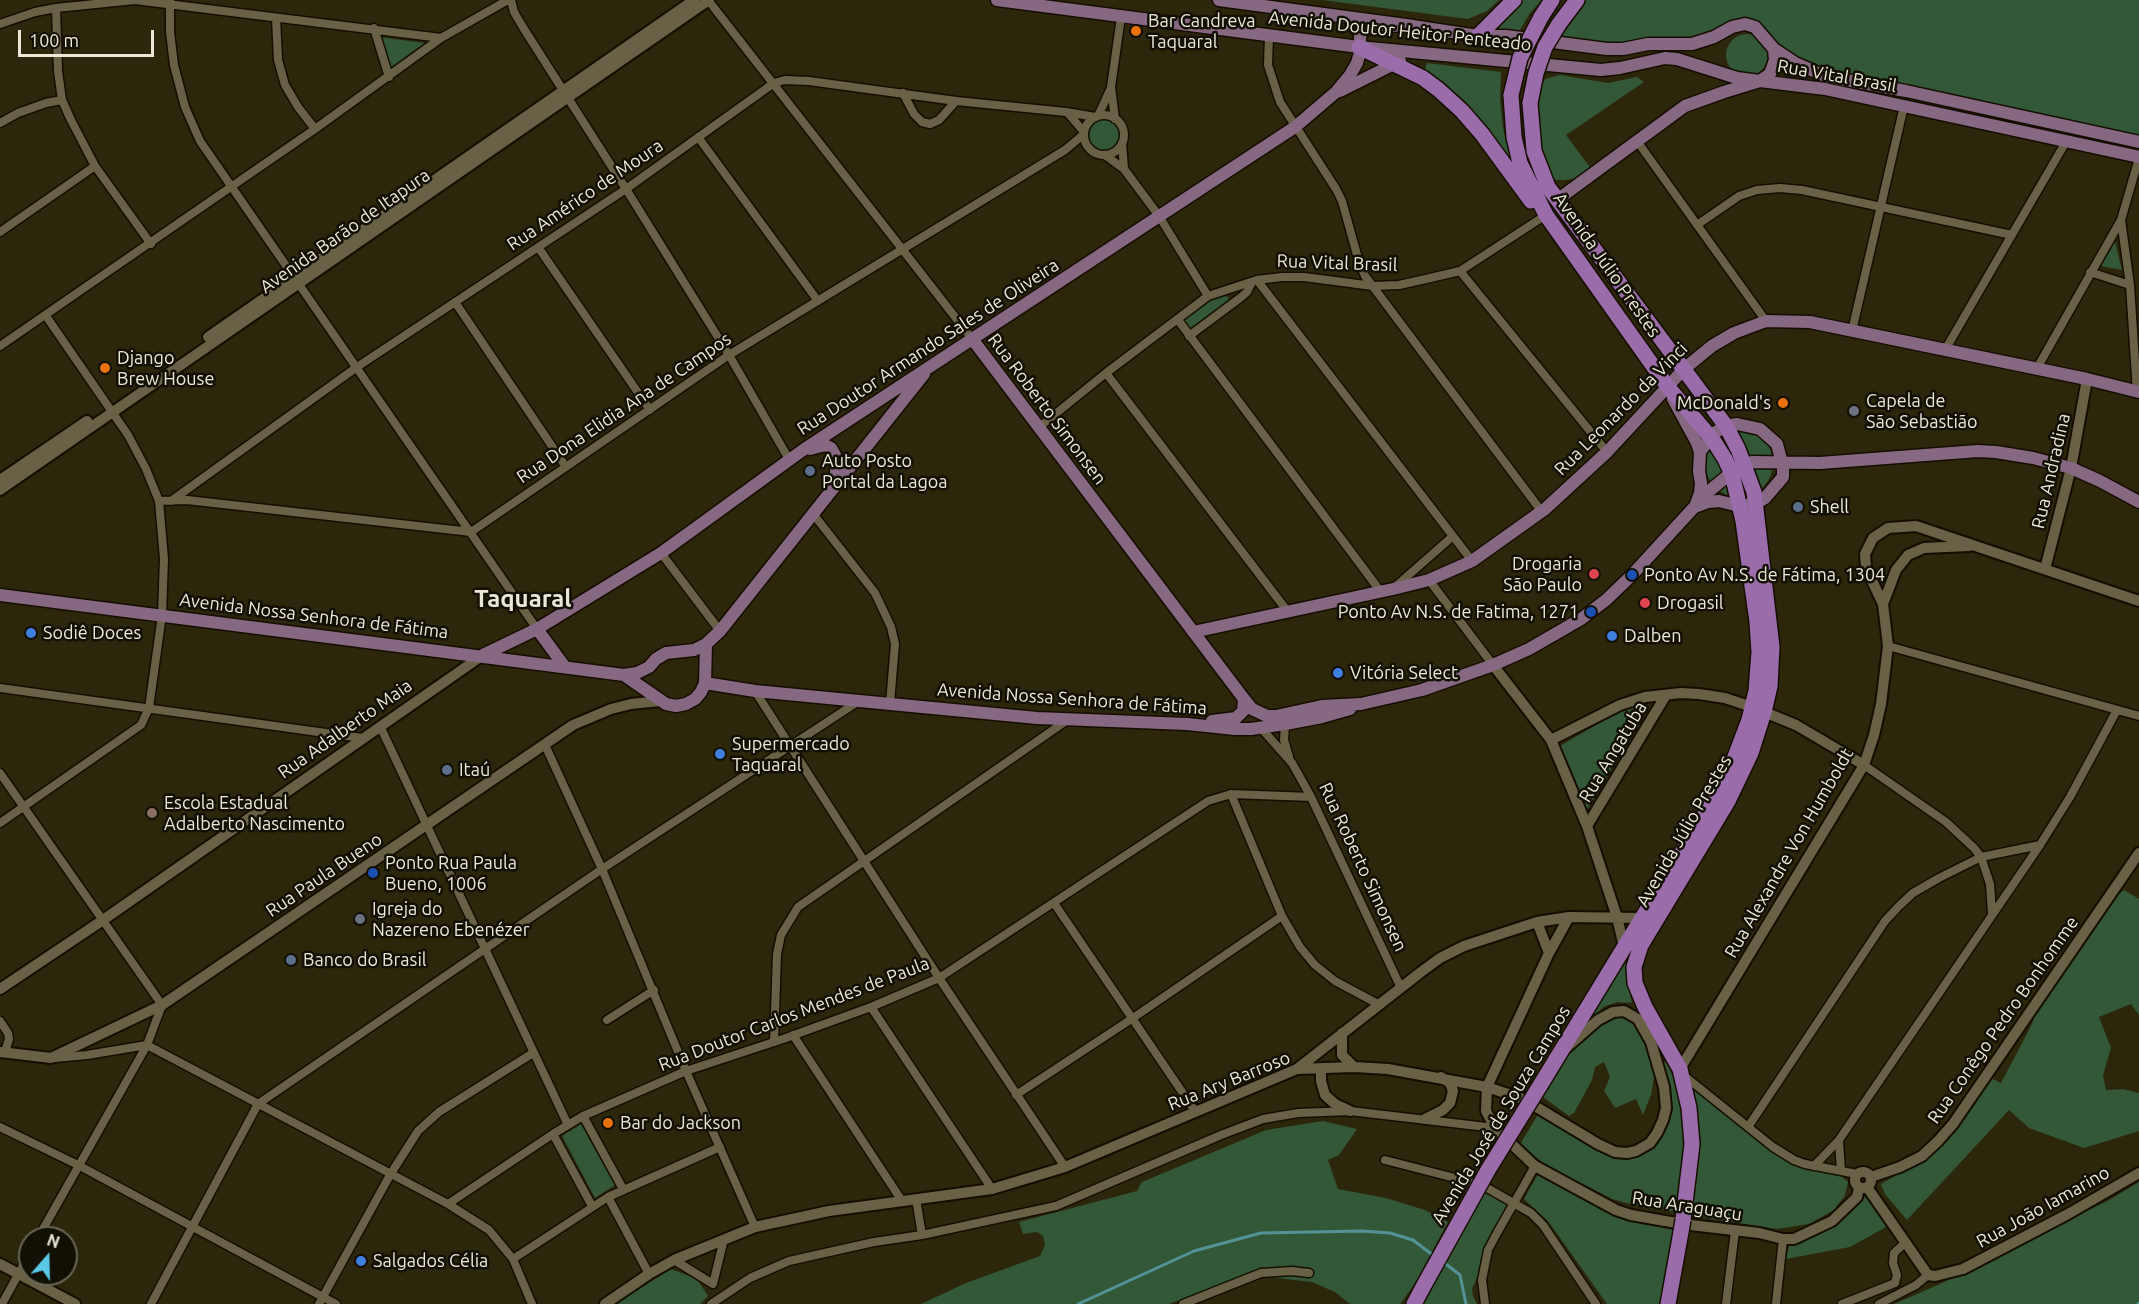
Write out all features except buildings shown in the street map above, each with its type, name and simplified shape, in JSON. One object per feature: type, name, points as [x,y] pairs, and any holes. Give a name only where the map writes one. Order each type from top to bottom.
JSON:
[{"type":"highway","points":[[1478,36],[1514,0]]},
{"type":"highway","name":"Avenida Júlio Prestes","points":[[1552,0],[1520,58],[1511,95],[1514,137],[1520,163],[1546,215],[1668,387],[1710,436],[1725,459],[1738,468],[1752,485],[1772,647],[1770,686],[1717,795],[1624,947]]},
{"type":"highway","name":"Avenida Júlio Prestes","points":[[1577,0],[1545,47],[1536,73],[1530,103],[1534,151],[1548,187],[1557,200],[1726,426],[1738,468],[1739,506],[1758,642],[1758,709],[1751,753],[1728,801],[1641,945],[1635,962],[1635,982],[1645,1007]]},
{"type":"highway","points":[[1359,47],[1423,78],[1462,111],[1482,134],[1534,205],[1546,215]]},
{"type":"highway","name":"Avenida José de Souza Campos","points":[[1414,1304],[1488,1170],[1624,947]]},
{"type":"highway","points":[[1645,1007],[1649,1037],[1679,1068]]},
{"type":"highway","points":[[1645,1007],[1679,1068],[1692,1123],[1692,1143],[1682,1226],[1668,1304]]},
{"type":"main road","name":"Avenida Barão de Itapura","points":[[0,490],[111,409],[566,93],[694,0]]},
{"type":"main road","name":"Avenida Barão de Itapura","points":[[566,93],[709,0]]},
{"type":"main road","name":"Avenida Doutor Heitor Penteado","points":[[997,0],[1359,47],[1601,70],[1652,60],[1677,59],[1737,78],[1760,81]]},
{"type":"main road","name":"Avenida Doutor Heitor Penteado","points":[[1219,0],[1478,36],[1506,36],[1607,49],[1623,49],[1648,44],[1692,44],[1745,24],[1755,27],[1774,49]]},
{"type":"main road","points":[[1336,92],[1357,63],[1360,36],[1363,31],[1371,27],[1406,25]]},
{"type":"main road","points":[[1760,81],[1770,74],[1773,68],[1774,49]]},
{"type":"main road","name":"Rua Vital Brasil","points":[[1774,49],[1795,63],[1825,76],[1906,91],[2139,142]]},
{"type":"main road","points":[[1336,92],[1404,58],[1422,54]]},
{"type":"main road","name":"Rua Vital Brasil","points":[[1557,200],[1685,106],[1760,81],[1825,89],[2139,157]]},
{"type":"main road","name":"Rua Doutor Armando Sales de Oliveira","points":[[537,629],[661,553],[803,450],[1295,128],[1336,92]]},
{"type":"main road","name":"Rua Leonardo da Vinci","points":[[1192,632],[1429,580],[1472,561],[1542,512],[1607,452],[1684,369],[1712,346],[1734,333],[1766,321],[1810,322],[2087,379],[2138,392]]},
{"type":"main road","name":"Rua Roberto Simonsen","points":[[973,340],[1244,699]]},
{"type":"main road","points":[[624,675],[649,668],[656,659],[666,653],[694,650],[706,644],[720,631],[932,365]]},
{"type":"main road","name":"Rua Andradina","points":[[2045,569],[2071,468],[2087,379]]},
{"type":"main road","points":[[1668,387],[1700,452],[1701,483],[1695,507]]},
{"type":"main road","name":"Avenida Barão de Itapura","points":[[0,480],[111,409]]},
{"type":"main road","points":[[1700,452],[1710,436],[1726,426],[1737,424],[1754,426],[1770,436],[1790,454],[1820,463]]},
{"type":"main road","points":[[1777,444],[1784,477]]},
{"type":"main road","points":[[803,450],[825,445],[831,448],[835,455],[837,484]]},
{"type":"main road","points":[[1738,468],[1762,461],[1820,463],[1978,451],[2015,454],[2071,468],[2100,480],[2139,502]]},
{"type":"main road","points":[[1695,507],[1719,501],[1739,506],[1755,504],[1765,498],[1784,477],[1796,470],[1820,463]]},
{"type":"main road","name":"Avenida Nossa Senhora de Fátima","points":[[705,682],[755,691],[1066,721],[1187,723],[1235,729],[1261,728],[1330,715],[1361,704],[1422,690],[1493,665],[1529,649],[1591,612],[1632,575],[1708,492],[1738,468]]},
{"type":"main road","name":"Rua Alexandre Von Humboldt","points":[[1679,1068],[1864,765],[1881,704],[1888,646],[1882,604],[1867,574],[1865,554],[1873,538],[1888,528],[1916,526],[2139,601]]},
{"type":"main road","name":"Rua Alexandre Von Humboldt","points":[[1882,604],[1896,570],[1908,555],[1916,551],[1945,546],[1981,547]]},
{"type":"main road","name":"Avenida Nossa Senhora de Fátima","points":[[0,595],[483,655],[624,675]]},
{"type":"main road","points":[[537,629],[565,667]]},
{"type":"main road","name":"Rua Adalberto Maia","points":[[0,989],[103,920],[483,655],[537,629]]},
{"type":"main road","points":[[624,675],[660,701],[676,706],[686,704],[695,699],[705,682],[706,644]]},
{"type":"main road","points":[[1493,665],[1551,741],[1587,826],[1617,917],[1624,947]]},
{"type":"main road","points":[[1551,741],[1620,705],[1666,695],[1713,695],[1758,709],[1813,734],[1864,765]]},
{"type":"main road","name":"Rua Angatuba","points":[[1587,826],[1666,695]]},
{"type":"main road","points":[[1187,723],[1236,718],[1243,711],[1244,699]]},
{"type":"main road","points":[[1244,699],[1253,718],[1261,728]]},
{"type":"main road","name":"Avenida Nossa Senhora de Fátima","points":[[1244,699],[1259,714],[1270,717],[1322,706],[1361,704]]},
{"type":"main road","name":"Rua Paula Bueno","points":[[51,1058],[162,1005],[573,725],[589,717],[631,704],[660,701]]},
{"type":"main road","name":"Rua Conêgo Pedro Bonhomme","points":[[1866,1184],[1922,1156],[1953,1124],[2139,853]]},
{"type":"main road","points":[[1297,1069],[1378,1004],[1440,958],[1464,945],[1537,922],[1569,917],[1642,918]]},
{"type":"main road","name":"Rua Araguaçu","points":[[1569,917],[1549,953],[1487,1087],[1486,1111],[1495,1128],[1535,1166],[1616,1210],[1650,1220],[1735,1230],[1783,1239],[1794,1239],[1832,1221],[1857,1197],[1866,1184]]},
{"type":"main road","points":[[1537,922],[1549,953]]},
{"type":"main road","name":"Rua Ary Barroso","points":[[605,1304],[648,1274],[674,1260],[755,1227],[830,1212],[992,1189],[1065,1167],[1297,1069],[1354,1067],[1388,1069],[1487,1087],[1523,1099],[1598,1144],[1616,1152],[1627,1153],[1644,1146],[1654,1138],[1661,1126],[1666,1107],[1665,1087],[1649,1037],[1633,1015],[1619,1011],[1598,1020],[1560,1053]]},
{"type":"main road","points":[[1342,1034],[1342,1054],[1354,1067]]},
{"type":"main road","points":[[2,1055],[51,1058]]},
{"type":"main road","points":[[1321,1069],[1321,1081],[1325,1095],[1335,1104],[1350,1111]]},
{"type":"main road","points":[[1425,1119],[1443,1110],[1450,1103],[1453,1091],[1450,1083],[1441,1077]]},
{"type":"main road","name":"Rua João Iamarino","points":[[1928,1275],[1941,1276],[1963,1269],[2068,1214],[2139,1173]]},
{"type":"main road","points":[[1857,1174],[1854,1182],[1866,1184],[1928,1275]]},
{"type":"main road","points":[[0,1264],[18,1273]]},
{"type":"main road","points":[[41,1286],[75,1304]]},
{"type":"street","points":[[0,24],[34,12],[56,8],[135,0],[170,2],[276,18],[374,28],[441,38]]},
{"type":"street","points":[[0,346],[151,244],[441,38],[509,0],[524,29],[729,355],[790,461]]},
{"type":"street","name":"Rua Roberto Simonsen","points":[[709,0],[973,340]]},
{"type":"street","points":[[170,2],[170,32],[174,65],[185,107],[200,141],[537,629]]},
{"type":"street","points":[[56,8],[58,71],[62,100],[70,120],[95,166],[151,244]]},
{"type":"street","points":[[1115,119],[1112,87],[1121,17]]},
{"type":"street","points":[[276,18],[278,60],[285,85],[315,129]]},
{"type":"street","points":[[374,28],[389,77]]},
{"type":"street","points":[[1269,35],[1268,65],[1272,82],[1295,128],[1342,201],[1359,262],[1373,286],[1542,512]]},
{"type":"street","points":[[774,83],[785,80],[809,81],[956,101],[1110,116],[1123,130],[1124,168]]},
{"type":"street","name":"Rua Américo de Moura","points":[[171,501],[357,368],[626,189],[774,83]]},
{"type":"street","points":[[1084,133],[1088,122],[1096,116],[1112,87]]},
{"type":"street","points":[[903,93],[914,114],[922,122],[930,124],[939,120],[956,101]]},
{"type":"street","points":[[0,123],[18,113],[62,100]]},
{"type":"street","points":[[1852,331],[1904,106]]},
{"type":"street","points":[[1066,112],[1084,133],[1089,148],[1105,155],[1124,168],[1159,216],[1208,296]]},
{"type":"street","name":"Rua Dona Elidia Ana de Campos","points":[[471,532],[729,355],[1065,150],[1084,133]]},
{"type":"street","points":[[698,137],[818,301]]},
{"type":"street","points":[[1945,350],[2067,140]]},
{"type":"street","points":[[1637,141],[1766,321]]},
{"type":"street","points":[[1105,155],[1118,149],[1122,143]]},
{"type":"street","name":"Rua Dona Elidia Ana de Campos","points":[[1065,150],[1089,148]]},
{"type":"street","points":[[2036,370],[2121,220],[2139,157]]},
{"type":"street","points":[[0,232],[95,166]]},
{"type":"street","points":[[1697,225],[1739,196],[1757,190],[1802,190],[2012,235]]},
{"type":"street","name":"Rua Vital Brasil","points":[[1038,428],[1208,296],[1255,281],[1304,277],[1373,286],[1399,285],[1460,271],[1546,215]]},
{"type":"street","points":[[2121,220],[2130,285],[2138,392]]},
{"type":"street","points":[[538,247],[650,410]]},
{"type":"street","points":[[1460,271],[1607,452]]},
{"type":"street","points":[[2090,272],[2130,285]]},
{"type":"street","points":[[1255,281],[1472,561]]},
{"type":"street","name":"Rua Vital Brasil","points":[[1189,336],[1240,298],[1255,281]]},
{"type":"street","points":[[455,302],[566,467]]},
{"type":"street","points":[[0,823],[141,725],[149,708],[162,615],[164,560],[159,501],[146,470],[111,409],[46,316]]},
{"type":"street","points":[[1178,320],[1387,590]]},
{"type":"street","points":[[1106,373],[1288,612]]},
{"type":"street","points":[[159,501],[187,500],[471,532]]},
{"type":"street","points":[[814,515],[875,593],[891,627],[895,644],[890,703]]},
{"type":"street","name":"Rua Leonardo da Vinci","points":[[1387,590],[1453,536]]},
{"type":"street","points":[[661,553],[720,631]]},
{"type":"street","points":[[1429,580],[1493,665]]},
{"type":"street","points":[[1888,646],[2139,716]]},
{"type":"street","points":[[0,688],[362,738]]},
{"type":"street","points":[[755,691],[939,978],[1065,1167]]},
{"type":"street","points":[[151,1304],[258,1104],[602,869],[859,701]]},
{"type":"street","points":[[1814,1166],[1839,1140],[2040,845],[2117,710]]},
{"type":"street","points":[[774,1042],[777,954],[785,928],[798,908],[1066,721]]},
{"type":"street","name":"Rua Roberto Simonsen","points":[[1285,724],[1284,740],[1292,763],[1311,796],[1401,988]]},
{"type":"street","points":[[380,726],[568,1125]]},
{"type":"street","name":"Rua Roberto Simonsen","points":[[1261,728],[1292,763]]},
{"type":"street","points":[[545,745],[602,869],[755,1227]]},
{"type":"street","points":[[1864,765],[1946,822],[1962,835],[1981,857],[1990,884],[1992,914]]},
{"type":"street","points":[[0,773],[162,1005],[147,1045],[45,1226]]},
{"type":"street","points":[[1231,794],[1282,916],[1300,946],[1315,965],[1335,981],[1378,1004]]},
{"type":"street","name":"Rua Doutor Carlos Mendes de Paula","points":[[448,1204],[583,1116],[687,1071],[871,1007],[939,978],[1208,801],[1231,794],[1311,796]]},
{"type":"street","points":[[1748,1126],[1885,921],[1913,893],[1981,857],[2040,845]]},
{"type":"street","points":[[1054,903],[1195,1111]]},
{"type":"street","points":[[1016,1095],[1282,916]]},
{"type":"street","points":[[608,1020],[654,990]]},
{"type":"street","points":[[871,1007],[992,1189]]},
{"type":"street","points":[[0,1021],[9,1039],[2,1055]]},
{"type":"street","points":[[793,1035],[902,1201]]},
{"type":"street","points":[[51,1058],[87,1055],[147,1045],[448,1204],[489,1230],[513,1259],[531,1304]]},
{"type":"street","points":[[321,1300],[390,1175],[418,1131],[439,1112],[533,1053]]},
{"type":"street","points":[[1679,1068],[1773,1147],[1794,1160],[1857,1174]]},
{"type":"street","points":[[724,1239],[713,1284],[715,1302],[750,1278],[789,1261],[874,1242],[922,1236],[1056,1206],[1263,1119],[1298,1113],[1350,1111],[1495,1128]]},
{"type":"street","points":[[583,1116],[623,1189]]},
{"type":"street","points":[[0,1127],[78,1165],[321,1300],[336,1304]]},
{"type":"street","points":[[553,1134],[592,1206]]},
{"type":"street","points":[[1839,1140],[1841,1171]]},
{"type":"street","points":[[513,1259],[608,1197],[720,1147]]},
{"type":"street","points":[[1385,1160],[1482,1185],[1531,1213],[1543,1225],[1596,1304]]},
{"type":"street","points":[[1485,1304],[1482,1280],[1485,1262],[1497,1233],[1535,1166]]},
{"type":"street","points":[[608,1197],[648,1274]]},
{"type":"street","points":[[916,1199],[922,1236]]},
{"type":"street","points":[[1726,1304],[1735,1230]]},
{"type":"street","points":[[1776,1304],[1783,1239]]},
{"type":"street","points":[[1842,1304],[1895,1283],[1897,1275],[1893,1263],[1894,1253],[1906,1242]]},
{"type":"street","points":[[674,1260],[713,1284]]},
{"type":"street","points":[[1183,1304],[1261,1273],[1292,1270],[1309,1273]]},
{"type":"street","points":[[1879,1304],[1916,1285],[1928,1275]]},
{"type":"street","points":[[3,1304],[18,1276]]},
{"type":"green space","points":[[1322,0],[1499,0],[1487,11],[1468,19]]},
{"type":"green space","points":[[1521,0],[1542,0],[1530,13],[1517,35],[1493,30]]},
{"type":"green space","points":[[1586,0],[2139,0],[2139,137],[1812,65],[1796,60],[1782,50],[1761,25],[1750,20],[1697,38],[1609,44],[1559,38]]},
{"type":"green space","points":[[1747,34],[1762,40],[1768,55],[1762,70],[1747,76],[1732,70],[1726,55],[1732,40]]},
{"type":"green space","points":[[378,37],[425,43],[390,68]]},
{"type":"green space","points":[[1427,63],[1501,72],[1500,99],[1503,128],[1512,166],[1462,99],[1425,69]]},
{"type":"green space","points":[[1560,75],[1608,83],[1637,77],[1644,82],[1566,135],[1592,170],[1579,178],[1551,180],[1537,135],[1536,113],[1538,92],[1545,79]]},
{"type":"green space","points":[[1104,119],[1115,124],[1120,135],[1115,146],[1104,151],[1093,146],[1088,135],[1093,124]]},
{"type":"green space","points":[[2115,242],[2122,270],[2101,266]]},
{"type":"green space","points":[[1224,295],[1229,298],[1226,302],[1188,329],[1182,320],[1210,298]]},
{"type":"green space","points":[[1739,429],[1752,432],[1763,439],[1770,450],[1773,463],[1770,476],[1763,487],[1752,494],[1739,497],[1726,494],[1715,487],[1708,476],[1705,463],[1708,450],[1715,439],[1726,432]]},
{"type":"green space","points":[[1628,706],[1646,709],[1585,813],[1560,746]]},
{"type":"green space","points":[[2124,890],[2139,899],[2139,1015],[2131,1004],[2099,1017],[2111,1048],[2103,1075],[2106,1090],[2123,1089],[2139,1093],[2139,1131],[2084,1148],[2029,1128],[2009,1110],[1907,1220],[1885,1194],[1881,1184],[1926,1158],[1953,1132],[1991,1078],[2001,1083],[2038,1008],[2109,902]]},
{"type":"green space","points":[[1626,959],[1627,981],[1632,1003],[1617,1002],[1603,1007],[1594,1016],[1590,1014]]},
{"type":"green space","points":[[1620,1012],[1633,1019],[1648,1046],[1652,1060],[1654,1077],[1651,1095],[1643,1115],[1636,1099],[1615,1108],[1604,1091],[1610,1077],[1604,1062],[1595,1067],[1592,1080],[1574,1113],[1569,1116],[1543,1097],[1566,1056],[1601,1023]]},
{"type":"green space","points":[[1666,1062],[1680,1092],[1686,1134],[1678,1212],[1645,1208],[1612,1199],[1550,1167],[1519,1146],[1539,1113],[1603,1154],[1646,1152],[1662,1133],[1662,1063]]},
{"type":"green space","points":[[1688,1082],[1779,1155],[1840,1175],[1848,1182],[1845,1195],[1834,1210],[1809,1224],[1777,1229],[1687,1215]]},
{"type":"green space","points":[[1323,1121],[1357,1129],[1339,1155],[1328,1160],[1338,1189],[1386,1198],[1425,1210],[1448,1222],[1414,1285],[1400,1304],[1350,1304],[1335,1292],[1312,1282],[1268,1277],[1257,1271],[1169,1304],[921,1304],[966,1283],[1040,1256],[1045,1245],[1043,1236],[1037,1232],[1023,1234],[1019,1222],[1137,1191],[1142,1182],[1266,1130]]},
{"type":"green space","points":[[581,1124],[615,1185],[595,1198],[562,1136]]},
{"type":"green space","points":[[1538,1174],[1615,1215],[1675,1228],[1662,1304],[1607,1304],[1548,1221],[1524,1199]]},
{"type":"green space","points":[[2139,1182],[2139,1304],[1894,1304],[1940,1284],[2111,1199]]},
{"type":"green space","points":[[1482,1185],[1514,1202],[1497,1233],[1472,1289],[1477,1304],[1414,1304]]},
{"type":"green space","points":[[1862,1195],[1869,1200],[1888,1226],[1850,1247],[1786,1259],[1790,1243]]},
{"type":"green space","points":[[671,1269],[697,1279],[708,1296],[700,1304],[615,1304]]},
{"type":"waterway","points":[[1078,1304],[1194,1251],[1261,1233],[1362,1231],[1390,1233],[1413,1240],[1434,1256]]},
{"type":"waterway","points":[[1442,1261],[1460,1275],[1466,1304]]},
{"type":"place","name":"Bar Candreva Taquaral","points":[[1136,31]]},
{"type":"place","name":"Django Brew House","points":[[105,368]]},
{"type":"place","name":"McDonald's","points":[[1783,403]]},
{"type":"place","name":"Capela de São Sebastião","points":[[1854,411]]},
{"type":"place","name":"Auto Posto Portal da Lagoa","points":[[810,471]]},
{"type":"place","name":"Shell","points":[[1798,507]]},
{"type":"place","name":"Drogaria São Paulo","points":[[1594,574]]},
{"type":"place","name":"Ponto Av N.S. de Fátima, 1304","points":[[1632,575]]},
{"type":"place","name":"Drogasil","points":[[1645,603]]},
{"type":"place","name":"Ponto Av N.S. de Fatima, 1271","points":[[1591,612]]},
{"type":"place","name":"Sodiê Doces","points":[[31,633]]},
{"type":"place","name":"Dalben","points":[[1612,636]]},
{"type":"place","name":"Vitória Select","points":[[1338,673]]},
{"type":"place","name":"Supermercado Taquaral","points":[[720,754]]},
{"type":"place","name":"Itaú","points":[[447,770]]},
{"type":"place","name":"Escola Estadual Adalberto Nascimento","points":[[152,813]]},
{"type":"place","name":"Ponto Rua Paula Bueno, 1006","points":[[373,873]]},
{"type":"place","name":"Igreja do Nazereno Ebenézer","points":[[360,919]]},
{"type":"place","name":"Banco do Brasil","points":[[291,960]]},
{"type":"place","name":"Bar do Jackson","points":[[608,1123]]},
{"type":"place","name":"Salgados Célia","points":[[361,1261]]},
{"type":"district","name":"Taquaral","points":[[523,599]]}]
